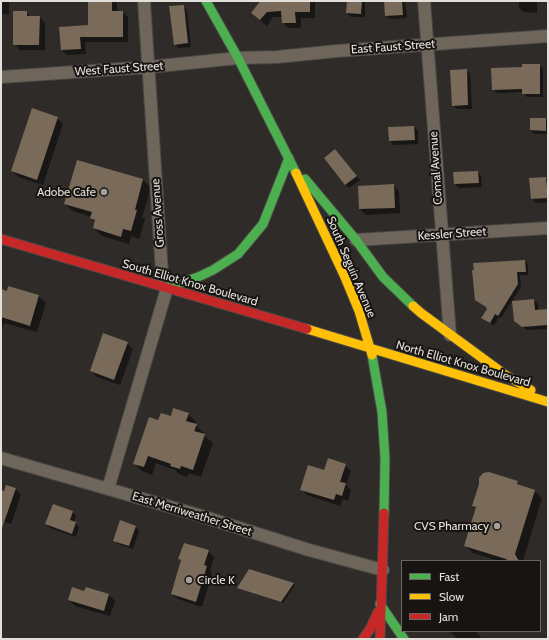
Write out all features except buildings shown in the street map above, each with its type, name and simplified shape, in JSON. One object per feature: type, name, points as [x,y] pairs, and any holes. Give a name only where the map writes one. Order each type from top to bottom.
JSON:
[{"type":"main road","name":"South Seguin Avenue","points":[[206,1],[238,58],[289,158],[344,275],[359,311],[371,350],[382,412],[384,433],[383,570],[380,604],[380,639]]},
{"type":"main road","points":[[167,288],[213,270],[238,254],[263,224],[289,158],[356,240],[383,277],[421,313],[504,374],[548,401]]},
{"type":"main road","name":"South Elliot Knox Boulevard","points":[[1,240],[167,288],[371,350]]},
{"type":"main road","name":"North Elliot Knox Boulevard","points":[[371,350],[548,401]]},
{"type":"main road","points":[[363,639],[370,629],[380,604]]},
{"type":"main road","points":[[380,604],[404,639]]},
{"type":"street","name":"Gross Avenue","points":[[144,1],[162,273],[167,288]]},
{"type":"street","name":"Comal Avenue","points":[[424,1],[450,335]]},
{"type":"street","name":"East Faust Street","points":[[238,58],[548,36]]},
{"type":"street","name":"West Faust Street","points":[[1,77],[149,67],[238,58]]},
{"type":"street","name":"Kessler Street","points":[[356,240],[548,228]]},
{"type":"street","points":[[108,489],[167,288]]},
{"type":"street","name":"East Merriweather Street","points":[[1,458],[195,514],[309,550],[383,570]]},
{"type":"traffic: fast","points":[[206,1],[238,58],[296,173]]},
{"type":"traffic: fast","points":[[167,288],[213,270],[238,254],[263,224],[289,158]]},
{"type":"traffic: fast","points":[[305,179],[356,240],[383,277],[413,306]]},
{"type":"traffic: fast","points":[[372,355],[382,412],[385,458],[384,513]]},
{"type":"traffic: fast","points":[[380,604],[404,639]]},
{"type":"traffic: slow","points":[[296,173],[344,275],[359,311],[372,355]]},
{"type":"traffic: slow","points":[[413,306],[504,374],[531,390]]},
{"type":"traffic: slow","points":[[307,329],[548,402]]},
{"type":"traffic: jam","points":[[1,239],[307,329]]},
{"type":"traffic: jam","points":[[380,639],[384,513]]},
{"type":"traffic: jam","points":[[363,639],[370,629],[378,612]]},
{"type":"place","name":"Adobe Cafe","points":[[104,192]]},
{"type":"place","name":"CVS Pharmacy","points":[[497,526]]},
{"type":"place","name":"Circle K","points":[[189,580]]}]
